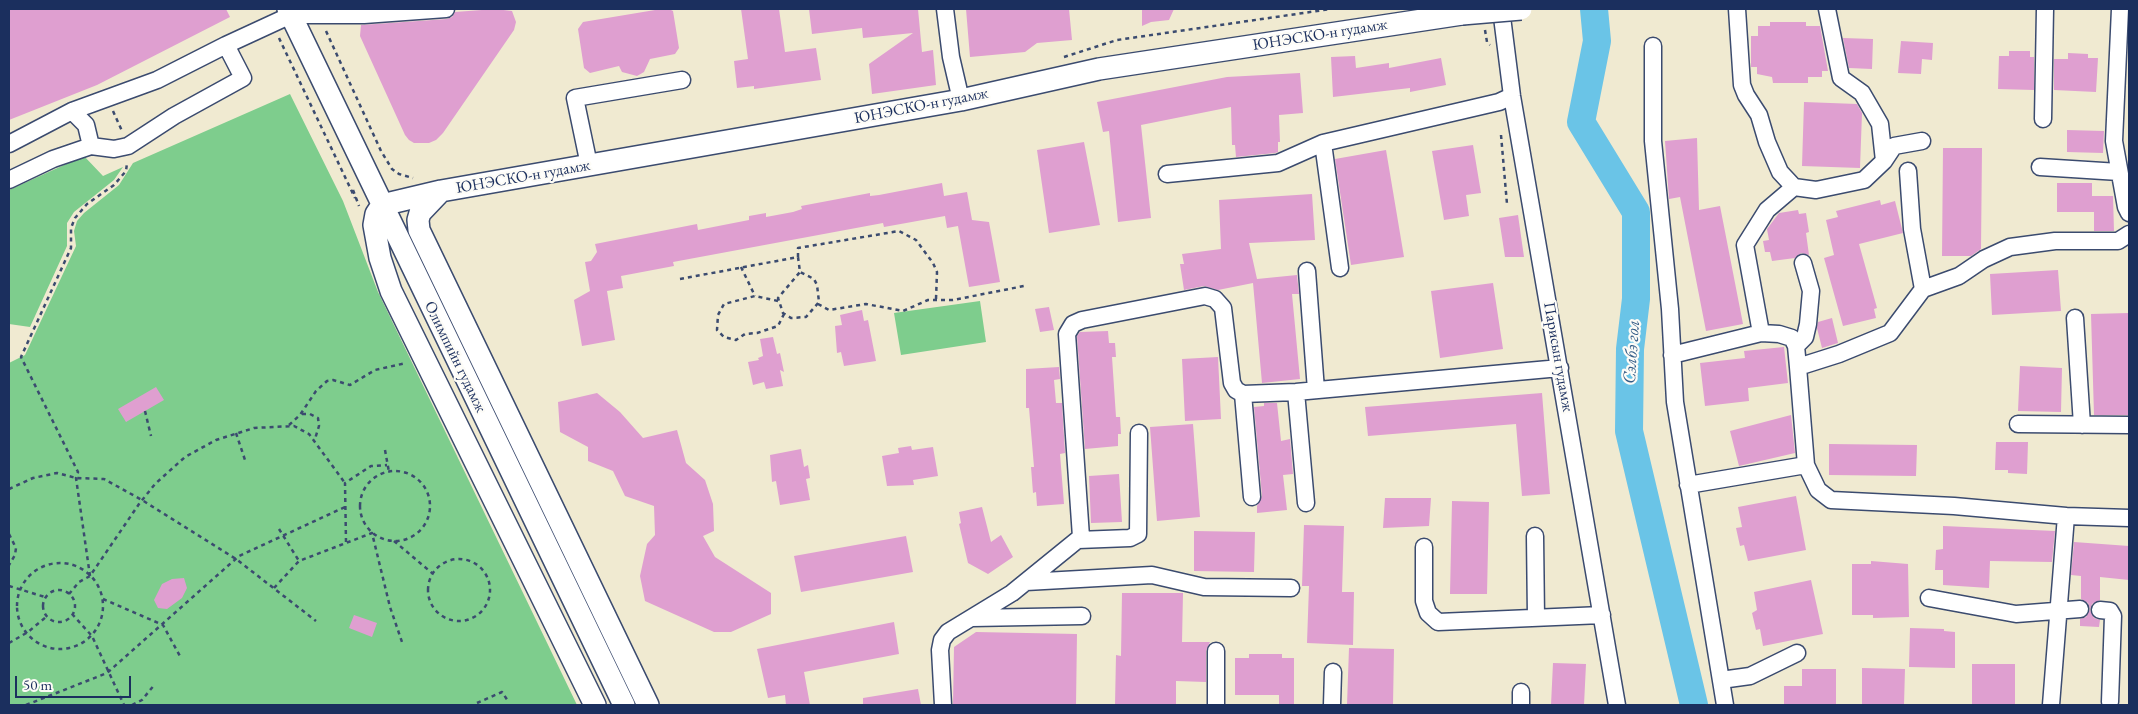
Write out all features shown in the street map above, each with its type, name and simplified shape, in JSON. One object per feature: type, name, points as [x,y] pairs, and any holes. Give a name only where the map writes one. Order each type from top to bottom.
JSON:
[{"type":"main road","name":"ЮНЭСКО-н гудамж","points":[[382,205],[441,191],[961,100],[1099,69],[1462,14],[1521,9]]},
{"type":"main road","name":"Олимпийн гудамж","points":[[290,12],[548,553],[624,705]]},
{"type":"main road","points":[[441,191],[420,213],[418,220],[419,230],[648,705]]},
{"type":"main road","points":[[382,205],[376,214],[374,225],[380,258],[391,291],[595,705]]},
{"type":"street","points":[[9,144],[72,111],[109,100],[157,80],[226,44],[272,25],[290,12],[319,15],[446,9]]},
{"type":"street","points":[[945,9],[951,57],[961,100]]},
{"type":"street","name":"Парисын гудамж","points":[[1501,9],[1512,96],[1617,705]]},
{"type":"street","points":[[1737,9],[1742,85],[1746,95],[1760,114],[1767,142],[1780,172],[1794,187],[1816,190],[1864,180],[1884,160],[1894,146],[1922,141]]},
{"type":"street","points":[[1827,9],[1841,78],[1862,93],[1880,124],[1884,160]]},
{"type":"street","points":[[2043,119],[2045,9]]},
{"type":"street","points":[[2120,9],[2123,111],[2114,141],[2126,206],[2129,213]]},
{"type":"street","points":[[9,180],[53,159],[91,146],[114,149],[128,146],[174,116],[243,78],[226,44]]},
{"type":"street","points":[[1653,46],[1653,141],[1675,402],[1725,705]]},
{"type":"street","points":[[589,165],[575,98],[682,80]]},
{"type":"street","points":[[1167,174],[1278,163],[1323,143],[1498,102],[1512,96]]},
{"type":"street","points":[[72,111],[86,125],[91,146]]},
{"type":"street","points":[[1323,143],[1340,268]]},
{"type":"street","points":[[2040,167],[2119,172]]},
{"type":"street","points":[[1908,171],[1912,229],[1923,289]]},
{"type":"street","points":[[1761,333],[1745,244],[1767,210],[1794,187]]},
{"type":"street","points":[[1798,366],[1839,354],[1890,333],[1923,289],[1959,276],[1984,259],[2010,247],[2055,241],[2118,241],[2129,234]]},
{"type":"street","points":[[1796,346],[1805,336],[1808,324],[1811,290],[1804,263]]},
{"type":"street","points":[[1307,271],[1316,390]]},
{"type":"street","points":[[942,705],[940,650],[942,640],[948,632],[1026,582],[1078,540],[1081,531],[1068,334],[1073,324],[1082,320],[1205,296],[1215,298],[1223,308],[1232,383],[1236,390],[1243,394],[1296,392],[1560,368]]},
{"type":"street","points":[[2075,318],[2082,425]]},
{"type":"street","points":[[1672,355],[1761,333],[1780,334],[1792,338],[1796,346],[1806,466],[1818,490],[1831,500],[1954,506],[2066,516],[2129,518]]},
{"type":"street","points":[[1296,392],[1306,503]]},
{"type":"street","points":[[1243,394],[1252,497]]},
{"type":"street","points":[[2018,424],[2129,425]]},
{"type":"street","points":[[1078,540],[1130,538],[1138,534],[1138,433]]},
{"type":"street","points":[[1688,485],[1806,466]]},
{"type":"street","points":[[2051,705],[2066,516]]},
{"type":"street","points":[[1535,536],[1536,618]]},
{"type":"street","points":[[1424,547],[1424,601],[1428,613],[1438,622],[1602,615]]},
{"type":"street","points":[[1026,582],[1152,575],[1204,587],[1291,588]]},
{"type":"street","points":[[1929,598],[2016,614],[2080,609]]},
{"type":"street","points":[[2100,610],[2110,611],[2113,616],[2110,702]]},
{"type":"street","points":[[972,618],[1082,616]]},
{"type":"street","points":[[1216,651],[1216,705]]},
{"type":"street","points":[[1721,680],[1750,676],[1797,653]]},
{"type":"street","points":[[1332,705],[1333,672]]},
{"type":"path","points":[[319,15],[380,151],[392,169]]},
{"type":"path","points":[[272,25],[358,204],[360,214]]},
{"type":"path","points":[[1475,30],[1485,29],[1486,42]]},
{"type":"path","points":[[90,576],[76,478],[78,472],[21,357],[71,248],[71,228],[75,218],[87,204],[114,185],[126,171],[128,146],[109,100]]},
{"type":"path","points":[[800,272],[814,279],[817,285],[818,304],[806,317],[791,318],[784,314],[778,301],[780,295],[800,272],[798,248],[899,231],[916,240],[933,263],[937,272],[936,299]]},
{"type":"path","points":[[680,279],[798,257]]},
{"type":"path","points":[[741,267],[755,296]]},
{"type":"path","points":[[818,304],[829,310],[866,304],[897,311],[909,310],[918,303],[936,299],[953,300],[1024,286]]},
{"type":"path","points":[[778,301],[755,296],[724,304],[718,315],[716,325],[720,334],[730,340],[736,340],[745,334],[768,330],[778,326],[784,314]]},
{"type":"path","points":[[289,425],[300,415],[316,390],[327,381],[333,380],[350,385],[375,370],[395,364],[410,363]]},
{"type":"path","points":[[145,411],[150,436]]},
{"type":"path","points":[[300,415],[310,414],[318,418],[319,426],[314,440]]},
{"type":"path","points":[[69,594],[79,582],[90,576],[142,500],[171,468],[185,457],[216,440],[254,428],[289,425],[304,431],[314,440],[345,482],[346,542]]},
{"type":"path","points":[[236,433],[245,460]]},
{"type":"path","points":[[385,450],[389,472]]},
{"type":"path","points":[[345,482],[366,468],[377,465],[387,466]]},
{"type":"path","points":[[394,541],[416,534],[426,520],[430,502],[420,482],[411,475],[389,472],[369,482],[360,502],[364,524],[372,534],[390,607],[402,642]]},
{"type":"path","points":[[9,488],[33,478],[57,473],[76,478],[104,479],[142,500],[236,559],[316,620]]},
{"type":"path","points":[[26,705],[107,673],[236,559],[345,507]]},
{"type":"path","points":[[279,528],[299,561]]},
{"type":"path","points":[[9,534],[16,548],[15,555],[9,565]]},
{"type":"path","points":[[274,588],[299,561],[346,542],[372,534],[394,541],[432,573]]},
{"type":"path","points":[[458,558],[477,564],[489,580],[490,590],[483,609],[466,620],[446,620],[431,603],[428,588],[432,573],[448,560],[458,558]]},
{"type":"path","points":[[56,563],[79,567],[98,585],[103,599],[103,613],[100,625],[92,636],[71,648],[58,650],[46,647],[36,642],[21,624],[17,613],[20,591],[34,572],[56,563]]},
{"type":"path","points":[[9,586],[20,591],[45,597],[56,590],[69,594],[74,601],[72,614],[60,622],[47,616],[43,607],[45,597]]},
{"type":"path","points":[[103,599],[163,625],[181,658]]},
{"type":"path","points":[[72,614],[92,636],[107,673],[124,705]]},
{"type":"path","points":[[9,643],[28,632],[47,616]]},
{"type":"path","points":[[445,626],[446,620]]},
{"type":"path","points":[[132,705],[142,700],[155,684]]},
{"type":"path","points":[[477,703],[502,692],[508,701]]},
{"type":"green space","points":[[290,94],[343,201],[378,292],[577,705],[9,705],[9,363],[25,355],[76,246],[74,231],[77,221],[84,213],[119,185],[133,163]]},
{"type":"green space","points":[[84,156],[103,176],[123,167],[114,180],[74,212],[67,223],[67,246],[30,327],[9,324],[9,190]]},
{"type":"green space","points":[[980,301],[986,342],[901,355],[894,313]]},
{"type":"building","points":[[9,9],[226,9],[230,17],[97,85],[9,120]]},
{"type":"building","points":[[495,9],[512,11],[516,22],[514,30],[443,133],[436,140],[429,143],[414,143],[409,140],[360,36],[361,25],[447,19],[452,17],[455,12]]},
{"type":"building","points":[[661,9],[673,11],[679,48],[675,54],[650,59],[644,72],[637,76],[622,72],[619,66],[590,73],[584,68],[578,29],[583,22]]},
{"type":"building","points":[[741,9],[779,9],[785,52],[816,48],[821,80],[754,89],[754,86],[737,88],[734,61],[748,59]]},
{"type":"building","points":[[809,9],[918,9],[922,52],[933,50],[936,85],[872,94],[869,64],[913,33],[863,38],[862,28],[812,34]]},
{"type":"building","points":[[966,9],[1069,9],[1072,40],[1037,43],[1025,52],[970,57]]},
{"type":"building","points":[[1142,9],[1174,9],[1169,20],[1151,22],[1142,26]]},
{"type":"building","points":[[1770,22],[1806,22],[1806,26],[1820,26],[1828,71],[1822,71],[1822,77],[1808,77],[1808,83],[1773,83],[1772,77],[1757,74],[1757,67],[1751,67],[1751,36],[1758,36],[1758,26],[1770,26]]},
{"type":"building","points":[[1843,38],[1873,39],[1872,69],[1849,68]]},
{"type":"building","points":[[1901,41],[1933,43],[1932,60],[1922,59],[1921,74],[1898,73]]},
{"type":"building","points":[[2009,51],[2030,51],[2030,57],[2034,57],[2034,90],[1998,89],[1999,56],[2009,56]]},
{"type":"building","points":[[2068,53],[2088,54],[2088,58],[2098,58],[2096,92],[2054,90],[2054,59],[2068,59]]},
{"type":"building","points":[[1355,56],[1356,68],[1389,63],[1389,68],[1441,58],[1446,85],[1410,92],[1410,88],[1333,97],[1331,57]]},
{"type":"building","points":[[1300,73],[1303,113],[1279,115],[1280,142],[1278,142],[1278,152],[1275,153],[1236,157],[1235,145],[1232,145],[1231,107],[1141,125],[1151,218],[1118,222],[1109,131],[1103,132],[1097,102],[1227,77]]},
{"type":"building","points":[[1804,102],[1857,104],[1862,113],[1860,168],[1802,166]]},
{"type":"building","points":[[2067,130],[2104,131],[2103,153],[2067,152]]},
{"type":"building","points":[[1697,138],[1699,210],[1720,206],[1743,324],[1706,331],[1680,197],[1669,199],[1665,141]]},
{"type":"building","points":[[1084,142],[1100,225],[1049,233],[1037,150]]},
{"type":"building","points":[[1473,145],[1481,193],[1466,195],[1469,216],[1444,220],[1432,151]]},
{"type":"building","points":[[1943,148],[1982,148],[1981,249],[1971,256],[1942,256]]},
{"type":"building","points":[[1386,150],[1404,257],[1351,265],[1335,159]]},
{"type":"building","points":[[942,183],[944,196],[967,192],[972,220],[989,222],[1000,282],[969,287],[958,226],[947,228],[945,216],[884,227],[883,223],[673,262],[674,266],[621,276],[623,288],[607,291],[615,340],[582,346],[574,300],[590,291],[585,262],[591,261],[597,252],[595,244],[697,224],[698,230],[749,220],[749,216],[766,213],[766,217],[793,212],[802,209],[801,206],[870,193],[870,196],[879,195]]},
{"type":"building","points":[[2057,183],[2092,183],[2092,196],[2113,196],[2114,231],[2094,231],[2094,212],[2057,212]]},
{"type":"building","points":[[1312,194],[1315,240],[1249,243],[1257,279],[1297,275],[1299,294],[1292,294],[1300,379],[1262,383],[1253,283],[1218,290],[1204,286],[1184,290],[1180,264],[1184,264],[1182,254],[1221,249],[1219,200]]},
{"type":"building","points":[[1880,200],[1881,205],[1895,201],[1903,233],[1859,244],[1877,308],[1874,309],[1876,318],[1843,326],[1824,258],[1834,255],[1826,220],[1838,217],[1836,211]]},
{"type":"building","points":[[1798,210],[1799,214],[1806,213],[1809,232],[1806,233],[1809,255],[1801,253],[1795,258],[1772,261],[1770,252],[1765,252],[1763,241],[1769,240],[1767,229],[1779,213]]},
{"type":"building","points":[[1518,215],[1524,257],[1505,257],[1499,218]]},
{"type":"building","points":[[2058,270],[2061,311],[1992,315],[1990,274]]},
{"type":"building","points":[[1493,283],[1503,349],[1440,358],[1431,291]]},
{"type":"building","points":[[1049,307],[1054,330],[1040,332],[1035,309]]},
{"type":"building","points":[[862,310],[864,321],[868,320],[876,361],[844,366],[841,352],[837,353],[835,326],[842,325],[840,315]]},
{"type":"building","points":[[2129,313],[2129,415],[2094,415],[2091,314]]},
{"type":"building","points":[[1832,318],[1838,343],[1822,348],[1817,328],[1818,322]]},
{"type":"building","points":[[1108,331],[1109,343],[1115,343],[1116,357],[1112,357],[1116,417],[1120,417],[1121,434],[1118,434],[1118,446],[1085,449],[1077,336],[1080,332]]},
{"type":"building","points":[[773,337],[777,354],[780,353],[784,372],[780,370],[783,386],[766,389],[764,382],[753,385],[748,362],[759,360],[758,358],[763,356],[760,339]]},
{"type":"building","points":[[1784,347],[1788,383],[1748,388],[1749,401],[1705,406],[1700,363],[1745,358],[1744,351]]},
{"type":"building","points":[[1218,357],[1221,419],[1185,421],[1182,359]]},
{"type":"building","points":[[2020,366],[2062,368],[2061,412],[2018,411]]},
{"type":"building","points":[[1059,367],[1060,379],[1054,380],[1056,403],[1062,403],[1065,453],[1060,454],[1064,504],[1037,506],[1036,492],[1033,493],[1031,467],[1034,467],[1029,408],[1026,408],[1026,369]]},
{"type":"building","points":[[156,387],[164,400],[126,422],[118,409]]},
{"type":"building","points":[[597,393],[620,412],[643,438],[677,430],[686,463],[705,480],[713,504],[714,531],[703,536],[715,557],[771,593],[771,614],[731,632],[714,632],[645,601],[640,576],[647,544],[655,535],[654,506],[625,496],[613,471],[588,461],[588,447],[560,432],[558,402]]},
{"type":"building","points":[[1542,393],[1550,494],[1522,496],[1516,424],[1368,436],[1365,407]]},
{"type":"building","points":[[1264,403],[1277,403],[1281,441],[1290,439],[1293,474],[1283,475],[1287,510],[1257,513],[1257,506],[1262,496],[1254,407],[1264,406]]},
{"type":"building","points":[[1791,415],[1795,453],[1739,466],[1730,431]]},
{"type":"building","points":[[1193,424],[1200,517],[1157,521],[1150,427]]},
{"type":"building","points":[[1996,442],[2028,442],[2027,474],[2008,473],[2008,470],[1995,470]]},
{"type":"building","points":[[1829,444],[1917,445],[1916,476],[1829,475]]},
{"type":"building","points":[[911,446],[912,450],[933,447],[938,476],[913,480],[914,485],[887,486],[882,456],[899,453],[898,448]]},
{"type":"building","points":[[801,449],[804,467],[808,465],[810,478],[806,479],[810,500],[780,505],[776,481],[772,482],[770,455]]},
{"type":"building","points":[[1119,474],[1122,522],[1091,523],[1089,476]]},
{"type":"building","points":[[1796,496],[1806,550],[1748,561],[1744,545],[1740,546],[1736,528],[1742,527],[1738,507]]},
{"type":"building","points":[[1385,498],[1431,498],[1429,526],[1383,528]]},
{"type":"building","points":[[1452,501],[1489,502],[1487,594],[1450,594]]},
{"type":"building","points":[[982,507],[991,542],[1001,535],[1013,557],[988,574],[968,563],[959,524],[961,523],[959,512]]},
{"type":"building","points":[[1304,525],[1344,526],[1342,592],[1354,592],[1353,645],[1307,643],[1309,586],[1302,586]]},
{"type":"building","points":[[1943,526],[2055,531],[2052,562],[1990,561],[1989,588],[1943,585],[1943,570],[1935,570],[1936,550],[1943,549]]},
{"type":"building","points":[[1194,531],[1255,532],[1254,572],[1194,571]]},
{"type":"building","points":[[906,536],[913,572],[801,592],[794,556]]},
{"type":"building","points":[[2074,542],[2129,546],[2129,580],[2100,577],[2100,600],[2092,604],[2090,610],[2094,618],[2100,620],[2099,627],[2080,626],[2080,619],[2086,617],[2090,609],[2088,603],[2081,599],[2081,576],[2071,575]]},
{"type":"building","points":[[1871,561],[1908,564],[1909,617],[1873,618],[1873,615],[1852,615],[1852,564],[1871,564]]},
{"type":"building","points":[[184,578],[187,588],[182,598],[167,609],[158,608],[154,600],[162,584],[172,579]]},
{"type":"building","points":[[1811,580],[1823,634],[1763,646],[1760,629],[1756,630],[1752,613],[1757,610],[1754,592]]},
{"type":"building","points":[[1122,593],[1183,593],[1182,642],[1210,642],[1206,651],[1206,682],[1176,681],[1176,705],[1115,705],[1116,655],[1121,656]]},
{"type":"building","points":[[354,615],[377,623],[372,637],[349,628]]},
{"type":"building","points":[[894,622],[899,654],[804,672],[810,705],[786,705],[785,695],[768,698],[757,649]]},
{"type":"building","points":[[1910,628],[1944,629],[1944,631],[1955,632],[1955,668],[1909,667]]},
{"type":"building","points":[[976,632],[1077,634],[1076,705],[953,705],[954,647]]},
{"type":"building","points":[[1349,648],[1394,649],[1393,705],[1347,705]]},
{"type":"building","points":[[1249,654],[1282,654],[1282,658],[1294,658],[1294,705],[1279,705],[1279,695],[1235,695],[1235,658],[1249,658]]},
{"type":"building","points":[[1553,663],[1586,664],[1584,705],[1551,705]]},
{"type":"building","points":[[1972,664],[2015,664],[2015,705],[1972,705]]},
{"type":"building","points":[[1862,668],[1905,669],[1904,705],[1862,705]]},
{"type":"building","points":[[1802,669],[1836,669],[1836,705],[1784,705],[1784,686],[1802,686]]},
{"type":"building","points":[[918,689],[921,705],[863,705],[863,698]]},
{"type":"waterway","name":"Сэлбэ гол","points":[[1594,9],[1597,41],[1581,122],[1636,212],[1636,299],[1630,349],[1629,431],[1694,705]]}]
